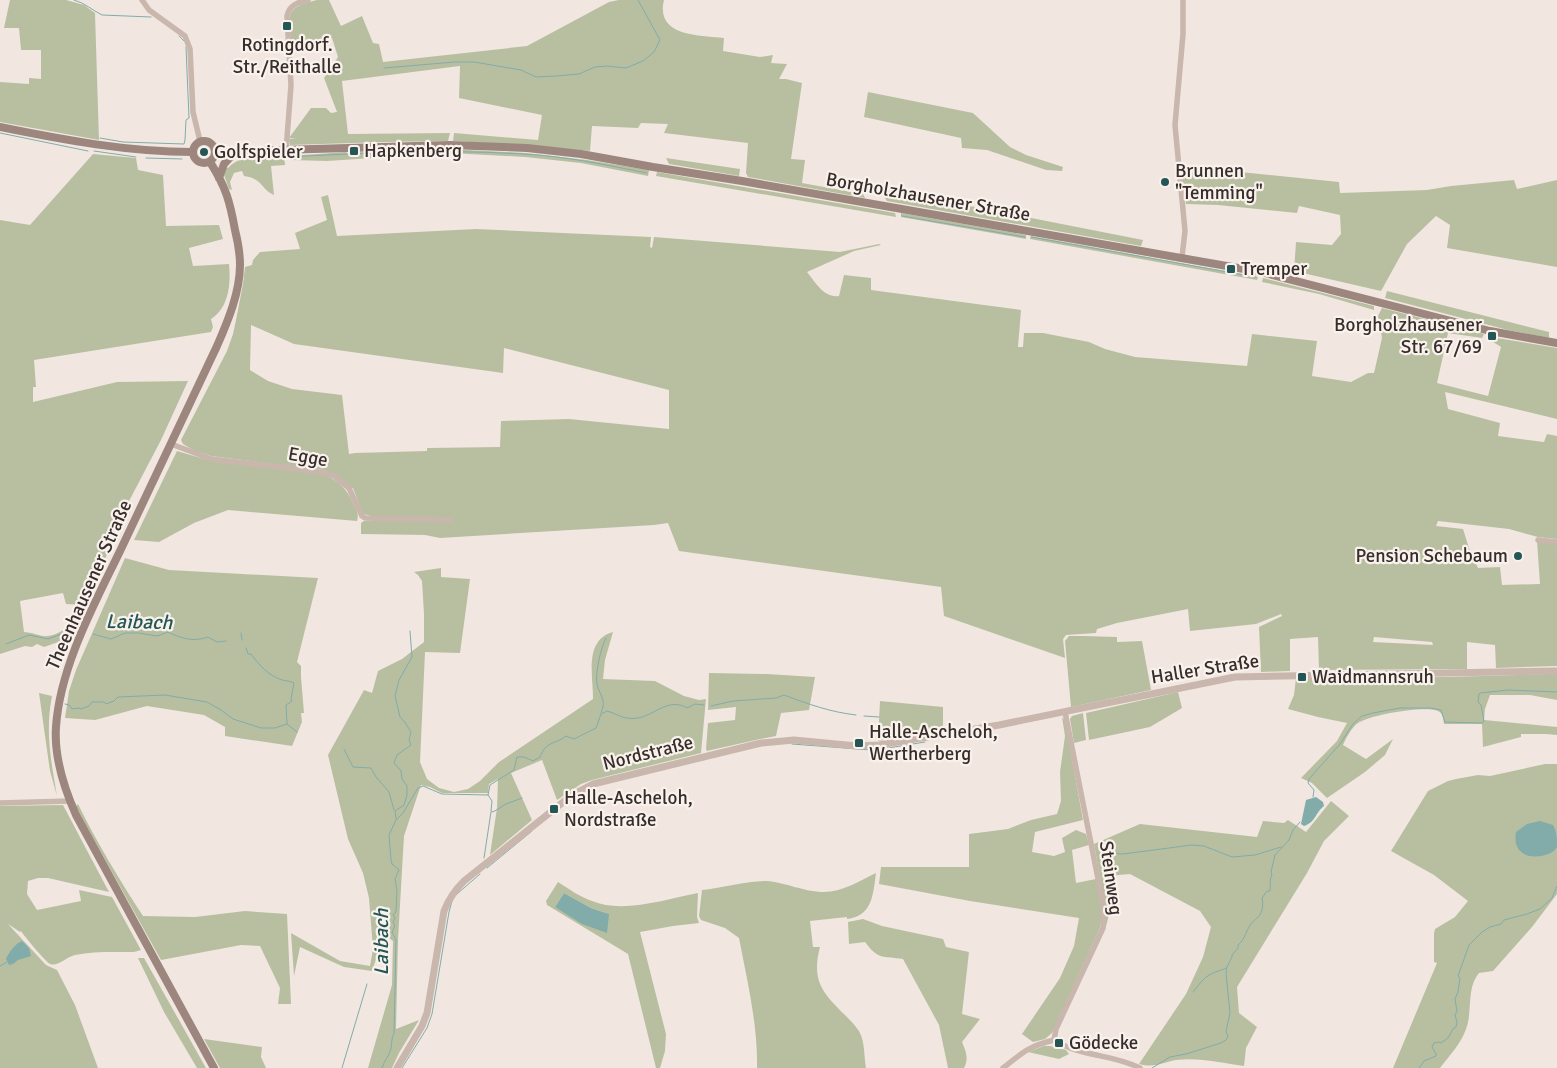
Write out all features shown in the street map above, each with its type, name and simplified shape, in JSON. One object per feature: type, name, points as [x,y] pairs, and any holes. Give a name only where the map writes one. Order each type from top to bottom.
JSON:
[{"type":"main road","points":[[0,127],[97,145],[141,150],[193,152]]},
{"type":"main road","points":[[204,140],[214,145],[216,152],[213,160],[204,164],[194,158],[195,146],[200,141],[204,140]]},
{"type":"main road","name":"Borgholzhausener Straße","points":[[216,152],[450,145],[527,148],[581,154],[1182,257],[1291,278],[1490,331],[1557,343]]},
{"type":"main road","points":[[219,178],[224,164],[235,152]]},
{"type":"main road","name":"Theenhausener Straße","points":[[210,162],[230,202],[239,247],[238,283],[225,328],[73,654],[63,682],[55,729],[57,752],[70,801],[91,844],[214,1068]]},
{"type":"street","points":[[142,0],[149,10],[180,32],[187,40],[190,49],[193,112],[200,141]]},
{"type":"street","points":[[286,151],[291,85],[287,16],[289,10],[296,4],[308,0]]},
{"type":"street","points":[[1182,257],[1185,231],[1175,125],[1183,34],[1183,0]]},
{"type":"street","name":"Egge","points":[[171,444],[211,458],[324,472],[334,476],[349,488],[362,516],[365,518],[451,520]]},
{"type":"street","points":[[1538,540],[1557,542]]},
{"type":"street","name":"Haller Straße","points":[[1068,711],[1246,676],[1557,671]]},
{"type":"street","name":"Steinweg","points":[[1054,1040],[1056,1029],[1097,942],[1104,916],[1068,711]]},
{"type":"street","name":"Nordstraße","points":[[397,1068],[422,1026],[427,1013],[444,910],[448,900],[464,881],[582,788],[602,781],[760,742],[794,740],[857,746],[879,745],[990,727],[1068,711]]},
{"type":"street","points":[[0,803],[70,801]]},
{"type":"street","points":[[1003,1068],[1025,1050],[1054,1040],[1069,1048],[1118,1059],[1140,1068]]},
{"type":"green space","points":[[10,0],[66,0],[84,5],[95,13],[99,140],[0,122],[0,82],[29,84],[29,78],[41,79],[41,50],[21,50],[19,28],[4,28]]},
{"type":"green space","points":[[317,0],[329,0],[341,26],[362,16],[373,43],[379,44],[383,62],[527,46],[609,2],[619,0],[664,0],[663,12],[666,21],[682,32],[724,38],[723,51],[760,57],[773,55],[771,63],[787,64],[779,79],[802,83],[791,159],[805,160],[802,183],[863,194],[865,198],[748,177],[746,173],[748,143],[664,133],[668,124],[641,123],[638,128],[592,126],[590,151],[453,141],[454,133],[538,140],[542,115],[459,98],[460,66],[342,81],[348,134],[450,133],[448,141],[290,145],[289,139],[296,138],[289,138],[311,108],[326,108],[331,113],[337,112],[324,78],[338,57],[332,38],[291,43],[291,13],[299,6]]},
{"type":"green space","points":[[868,92],[973,113],[1010,147],[1026,155],[1063,167],[1062,171],[1046,170],[987,150],[962,148],[961,138],[864,117]]},
{"type":"green space","points":[[449,149],[526,153],[649,170],[648,176],[581,163],[525,157],[450,153],[327,161],[290,160],[289,156],[346,152],[348,154],[354,152]]},
{"type":"green space","points":[[93,154],[136,158],[138,170],[163,175],[166,226],[219,225],[223,239],[189,248],[193,266],[229,264],[228,294],[222,308],[211,319],[213,327],[211,332],[34,360],[36,387],[33,387],[33,402],[117,382],[188,381],[161,440],[117,524],[115,532],[110,529],[104,545],[109,547],[106,557],[100,565],[85,605],[66,604],[63,593],[20,601],[24,632],[48,636],[64,630],[77,620],[70,638],[44,647],[37,644],[32,647],[25,646],[0,654],[0,220],[30,225]]},
{"type":"green space","points":[[284,156],[285,165],[271,166],[274,195],[255,179],[244,176],[242,171],[234,173],[230,182],[232,190],[229,189],[224,175],[226,167],[228,168],[234,163],[247,158]]},
{"type":"green space","points":[[666,158],[740,169],[739,176],[669,164]]},
{"type":"green space","points":[[1181,166],[1339,182],[1340,193],[1427,190],[1514,180],[1517,189],[1557,180],[1557,267],[1447,248],[1450,225],[1436,216],[1407,244],[1381,291],[1294,271],[1296,242],[1332,245],[1341,234],[1340,215],[1299,206],[1297,213],[1218,205],[1186,204]]},
{"type":"green space","points":[[657,172],[895,213],[896,217],[656,176]]},
{"type":"green space","points":[[852,183],[1143,240],[1141,246],[887,201],[882,193],[856,189]]},
{"type":"green space","points":[[328,195],[337,236],[476,229],[651,237],[650,247],[652,248],[654,237],[840,252],[879,244],[881,245],[854,251],[807,272],[821,289],[834,296],[839,296],[844,275],[871,278],[871,290],[1021,310],[1018,347],[1023,347],[1024,333],[1043,333],[1089,342],[1105,349],[1135,357],[1247,366],[1252,334],[1317,341],[1312,376],[1351,382],[1368,373],[1374,373],[1382,338],[1378,316],[1382,308],[1484,334],[1482,338],[1448,333],[1437,383],[1488,396],[1501,347],[1490,340],[1491,337],[1557,348],[1557,419],[1445,392],[1448,409],[1500,423],[1498,436],[1544,442],[1547,434],[1557,436],[1557,539],[1538,537],[1509,529],[1438,521],[1436,526],[1463,529],[1478,568],[1500,567],[1502,585],[1540,584],[1537,541],[1557,543],[1557,666],[1496,668],[1495,645],[1467,642],[1467,669],[1319,670],[1318,637],[1290,639],[1290,671],[1261,672],[1259,627],[1282,616],[1281,614],[1256,624],[1190,631],[1188,609],[1117,623],[1097,629],[1096,633],[1066,635],[1063,639],[1065,658],[944,616],[941,587],[679,551],[668,523],[440,538],[425,535],[361,534],[361,523],[364,521],[392,521],[363,514],[353,488],[335,474],[323,470],[211,456],[193,450],[183,444],[181,440],[227,351],[236,320],[245,267],[252,265],[253,260],[260,252],[300,249],[295,233],[327,220],[321,197]],"holes":[[[251,325],[294,344],[503,373],[504,348],[669,390],[669,429],[569,419],[501,421],[500,447],[427,448],[427,451],[349,454],[342,395],[292,389],[268,381],[250,370]],[[1374,637],[1432,642],[1433,645],[1373,642]]]},
{"type":"green space","points":[[901,213],[1026,235],[1026,239],[901,217]]},
{"type":"green space","points":[[1031,236],[1258,277],[1257,280],[1030,239]]},
{"type":"green space","points":[[1263,278],[1374,306],[1374,310],[1319,294],[1262,282]]},
{"type":"green space","points":[[1387,291],[1549,332],[1549,338],[1508,330],[1385,298]]},
{"type":"green space","points":[[177,451],[211,461],[322,474],[338,482],[345,490],[357,511],[357,521],[228,510],[194,523],[159,542],[134,540]]},
{"type":"green space","points":[[125,558],[169,570],[318,578],[297,662],[301,666],[304,713],[301,713],[302,722],[292,746],[225,736],[225,727],[204,715],[147,706],[95,720],[65,718],[69,691],[76,670]]},
{"type":"green space","points":[[441,568],[441,577],[470,579],[460,653],[425,652],[420,762],[427,779],[439,788],[454,792],[468,789],[480,781],[499,762],[593,699],[592,660],[594,650],[604,636],[613,632],[605,660],[603,679],[655,681],[684,696],[699,700],[706,699],[701,753],[592,780],[581,784],[557,800],[542,760],[511,773],[532,820],[490,855],[497,808],[498,779],[489,784],[488,793],[442,793],[421,785],[404,836],[398,940],[396,1029],[419,1020],[392,1068],[368,1068],[392,985],[393,941],[379,935],[378,953],[372,971],[344,967],[300,947],[294,976],[291,933],[340,961],[370,966],[373,949],[369,898],[363,873],[348,839],[328,755],[364,690],[372,693],[378,671],[402,659],[424,642],[422,581],[414,572]]},
{"type":"green space","points":[[1069,636],[1117,637],[1117,642],[1142,641],[1151,690],[1071,707],[1065,641]]},
{"type":"green space","points":[[709,673],[815,677],[809,710],[781,713],[776,736],[707,751],[708,723],[735,720],[736,707],[708,710]]},
{"type":"green space","points":[[1557,674],[1557,700],[1530,695],[1490,695],[1485,709],[1484,720],[1557,727],[1557,735],[1521,734],[1521,737],[1483,747],[1482,724],[1444,724],[1441,713],[1432,709],[1398,712],[1364,720],[1351,730],[1343,745],[1366,759],[1393,739],[1385,755],[1365,772],[1327,798],[1312,783],[1301,778],[1337,741],[1347,723],[1288,709],[1294,695],[1296,678]]},
{"type":"green space","points":[[1178,692],[1182,708],[1150,727],[1089,740],[1086,713]]},
{"type":"green space","points":[[39,693],[52,696],[49,734],[57,796],[50,771]]},
{"type":"green space","points":[[880,701],[943,707],[943,731],[878,741]]},
{"type":"green space","points":[[1083,713],[1086,740],[1074,743],[1070,719],[1072,716]]},
{"type":"green space","points":[[1062,717],[1065,721],[1083,820],[1035,832],[1032,852],[1054,856],[1065,852],[1062,838],[1076,830],[1086,834],[1089,845],[1072,850],[1076,883],[1096,879],[1102,916],[1100,928],[1052,1033],[1045,1039],[1033,1042],[1022,1034],[1060,978],[1074,946],[1079,918],[970,901],[879,884],[881,867],[969,867],[969,834],[1008,829],[1031,820],[1057,814],[1061,801],[1060,772],[1065,736]]},
{"type":"green space","points":[[1545,764],[1557,764],[1557,894],[1532,927],[1493,971],[1479,973],[1472,986],[1468,1022],[1464,1034],[1440,1068],[1393,1068],[1437,963],[1434,962],[1435,929],[1455,917],[1468,901],[1434,875],[1391,851],[1428,791],[1456,779],[1478,775],[1490,776]]},
{"type":"green space","points":[[1331,801],[1349,816],[1324,841],[1307,873],[1237,987],[1239,1013],[1257,1027],[1246,1048],[1244,1066],[1193,1059],[1176,1060],[1154,1065],[1139,1064],[1186,994],[1203,957],[1211,927],[1200,911],[1130,874],[1107,876],[1109,909],[1105,929],[1105,904],[1094,844],[1140,824],[1257,837],[1263,821],[1284,823],[1288,820],[1306,832]]},
{"type":"green space","points":[[78,804],[109,861],[143,916],[195,917],[245,911],[287,914],[291,1004],[278,1004],[280,988],[260,946],[241,945],[161,960],[84,822],[76,806]]},
{"type":"green space","points":[[63,805],[109,892],[48,878],[38,878],[28,881],[27,894],[37,910],[81,901],[79,890],[112,897],[141,950],[134,952],[82,954],[72,956],[53,965],[44,958],[21,931],[8,924],[46,965],[57,970],[75,1005],[98,1068],[0,1068],[0,806]]},
{"type":"green space","points":[[876,873],[870,903],[862,914],[847,919],[847,917],[810,921],[813,947],[820,947],[817,969],[818,978],[825,993],[860,1033],[864,1046],[866,1068],[757,1068],[754,1019],[739,938],[725,928],[701,920],[699,916],[702,890],[768,881],[808,890],[828,892],[850,886]]},
{"type":"green space","points":[[558,882],[575,893],[604,905],[631,906],[698,893],[697,917],[699,923],[640,932],[666,1034],[665,1051],[660,1068],[656,1068],[628,954],[547,905],[546,901]],"holes":[[[564,893],[591,908],[609,914],[555,907]]]},
{"type":"green space","points":[[863,919],[882,926],[943,939],[946,947],[969,952],[962,1014],[980,1019],[962,1042],[966,1055],[964,1068],[948,1068],[939,1025],[903,959],[881,956],[874,952],[865,942],[849,944],[848,922]]},
{"type":"green space","points":[[138,958],[144,958],[206,1068],[197,1068],[164,1012]]},
{"type":"green space","points":[[204,1039],[262,1047],[261,1057],[266,1068],[220,1068]]},
{"type":"green space","points":[[1044,1046],[1066,1050],[1069,1054],[1059,1059],[1028,1052]]},
{"type":"water","points":[[1316,797],[1323,802],[1324,806],[1311,822],[1304,826],[1301,824],[1306,800]]},
{"type":"water","points":[[1540,821],[1553,825],[1556,833],[1557,847],[1554,851],[1541,856],[1525,855],[1519,850],[1516,843],[1516,832],[1527,824]]},
{"type":"water","points":[[564,893],[591,908],[609,914],[607,933],[582,924],[555,907]]},
{"type":"water","points":[[22,941],[29,948],[31,956],[9,965],[6,959],[7,956]]},
{"type":"waterway","points":[[74,0],[102,15],[151,17]]},
{"type":"waterway","points":[[384,68],[474,62],[521,70],[536,77],[579,74],[595,67],[626,68],[643,61],[654,52],[660,40],[638,0]]},
{"type":"waterway","points":[[179,36],[184,41]]},
{"type":"waterway","points":[[100,138],[123,142],[184,144],[186,120],[189,118],[186,47]]},
{"type":"waterway","points":[[0,133],[88,151]]},
{"type":"waterway","points":[[94,151],[136,157]]},
{"type":"waterway","points":[[242,159],[382,153],[488,152],[585,161],[647,173]]},
{"type":"waterway","points":[[146,158],[182,159]]},
{"type":"waterway","points":[[902,216],[1025,237]]},
{"type":"waterway","points":[[1031,237],[1256,277]]},
{"type":"waterway","name":"Laibach","points":[[6,644],[29,635],[48,639],[69,631]]},
{"type":"waterway","name":"Laibach","points":[[396,819],[395,811],[404,805],[407,786],[402,779],[401,771],[394,763],[397,755],[411,745],[409,740],[411,732],[400,717],[395,696],[399,680],[412,657],[410,631]]},
{"type":"waterway","name":"Laibach","points":[[93,634],[111,639],[125,633],[157,636],[168,632],[188,639],[208,637],[217,642],[226,641]]},
{"type":"waterway","name":"Laibach","points":[[241,633],[242,640]]},
{"type":"waterway","name":"Laibach","points":[[601,713],[603,701],[597,684],[597,673],[600,654],[606,638]]},
{"type":"waterway","name":"Laibach","points":[[246,648],[248,654],[251,654],[269,673],[277,678],[294,683],[292,701],[286,705],[287,724],[297,732]]},
{"type":"waterway","points":[[1313,797],[1314,790],[1308,783],[1309,779],[1340,744],[1353,724],[1362,716],[1400,708],[1431,708],[1441,710],[1445,722],[1482,723],[1484,721],[1481,705],[1478,702],[1480,693],[1508,690],[1557,692]]},
{"type":"waterway","points":[[65,704],[69,705],[72,709],[81,709],[89,706],[92,702],[104,702],[106,704],[118,697],[165,695],[207,702],[233,719],[261,728],[275,728],[287,724]]},
{"type":"waterway","name":"Laibach","points":[[711,706],[733,701],[776,698],[784,695],[828,710],[856,715]]},
{"type":"waterway","name":"Laibach","points":[[382,1068],[391,1049],[394,1033],[396,940],[392,932],[395,926],[393,915],[396,912],[397,891],[395,879],[399,870],[392,864],[389,835],[396,820],[403,813],[418,788],[423,786],[442,794],[488,795],[490,785],[514,770],[517,757],[524,757],[533,761],[540,757],[545,748],[566,736],[574,739],[596,728],[601,714],[607,711],[625,718],[638,718],[674,704],[687,708],[695,704],[704,705]]},
{"type":"waterway","name":"Laibach","points":[[864,716],[879,717]]},
{"type":"waterway","points":[[882,749],[925,742]]},
{"type":"waterway","points":[[792,744],[871,750]]},
{"type":"waterway","name":"Laibach","points":[[344,749],[353,767],[371,768],[389,792],[394,810]]},
{"type":"waterway","name":"Laibach","points":[[488,795],[492,801],[491,811],[493,812],[506,804],[522,798]]},
{"type":"waterway","points":[[484,858],[491,812]]},
{"type":"waterway","points":[[1152,1068],[1170,1057],[1221,1043],[1228,1037],[1226,1031],[1230,1013],[1227,967],[1249,926],[1261,912],[1263,906],[1262,898],[1267,891],[1270,891],[1271,872],[1275,855],[1289,840],[1293,830],[1300,822]]},
{"type":"waterway","points":[[487,868],[532,831]]},
{"type":"waterway","points":[[1104,853],[1123,854],[1192,845],[1204,846],[1232,857],[1255,855],[1281,847]]},
{"type":"waterway","points":[[457,894],[480,874]]},
{"type":"waterway","points":[[1419,1068],[1424,1061],[1436,1056],[1432,1047],[1434,1043],[1441,1043],[1448,1038],[1456,1027],[1455,1015],[1457,1011],[1455,999],[1460,978],[1458,976],[1469,945],[1490,927],[1501,924],[1504,920],[1540,909],[1552,898],[1557,886]]},
{"type":"waterway","points":[[402,1068],[427,1028],[432,1014],[452,901]]},
{"type":"waterway","points":[[0,966],[7,962]]},
{"type":"waterway","points":[[1193,992],[1208,976],[1226,968]]},
{"type":"waterway","points":[[342,1068],[367,984]]},
{"type":"place","name":"Rotingdorf. Str./Reithalle","points":[[287,26]]},
{"type":"place","name":"Hapkenberg","points":[[354,151]]},
{"type":"place","name":"Golfspieler","points":[[204,152]]},
{"type":"place","name":"Brunnen \"Temming\"","points":[[1165,182]]},
{"type":"place","name":"Tremper","points":[[1231,269]]},
{"type":"place","name":"Borgholzhausener Str. 67/69","points":[[1492,336]]},
{"type":"place","name":"Pension Schebaum","points":[[1518,556]]},
{"type":"place","name":"Waidmannsruh","points":[[1302,677]]},
{"type":"place","name":"Halle-Ascheloh, Wertherberg","points":[[859,743]]},
{"type":"place","name":"Halle-Ascheloh, Nordstraße","points":[[554,809]]},
{"type":"place","name":"Gödecke","points":[[1059,1043]]}]
